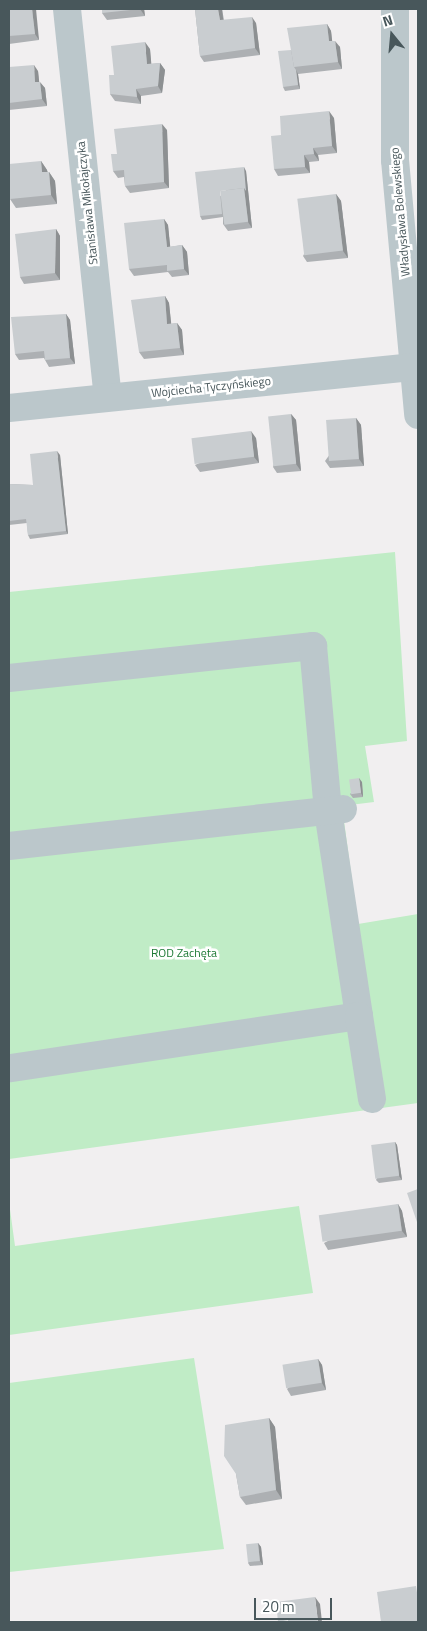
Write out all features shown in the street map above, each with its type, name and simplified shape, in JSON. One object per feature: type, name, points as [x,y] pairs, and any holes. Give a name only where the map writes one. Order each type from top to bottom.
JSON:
[{"type":"street","name":"Stanisława Mikołajczyka","points":[[67,9],[108,397]]},
{"type":"street","name":"Władysława Bolewskiego","points":[[395,9],[395,160],[418,415]]},
{"type":"street","name":"Wojciecha Tyczyńskiego","points":[[9,408],[414,367]]},
{"type":"street","points":[[9,678],[313,646],[335,810],[359,1016],[372,1099]]},
{"type":"street","points":[[9,846],[335,810]]},
{"type":"street","points":[[9,1068],[359,1016]]},
{"type":"green space","name":"ROD Zachęta","points":[[395,552],[407,741],[365,746],[374,802],[342,806],[358,924],[418,914],[418,1103],[9,1159],[9,592]]},
{"type":"green space","points":[[9,1202],[15,1246],[299,1206],[313,1293],[9,1335]]},
{"type":"green space","points":[[194,1358],[224,1549],[9,1572],[9,1383]]},
{"type":"building","points":[[9,9],[32,9],[35,34],[9,36]]},
{"type":"building","points":[[102,9],[140,9],[102,13]]},
{"type":"building","points":[[195,9],[218,9],[220,20],[252,17],[255,48],[200,56]]},
{"type":"building","points":[[327,24],[329,41],[335,41],[338,62],[294,67],[287,28]]},
{"type":"building","points":[[145,42],[147,64],[160,63],[158,86],[136,89],[137,97],[110,94],[109,75],[114,75],[111,46]]},
{"type":"building","points":[[291,50],[298,85],[283,87],[278,51]]},
{"type":"building","points":[[34,65],[35,82],[40,82],[42,99],[9,103],[9,67]]},
{"type":"building","points":[[329,111],[332,146],[313,148],[314,154],[304,155],[305,167],[274,169],[271,136],[281,135],[280,116]]},
{"type":"building","points":[[162,124],[164,182],[125,186],[124,170],[113,171],[111,154],[117,154],[114,129]]},
{"type":"building","points":[[41,161],[42,172],[49,172],[51,195],[10,199],[9,164]]},
{"type":"building","points":[[244,167],[246,191],[244,188],[220,191],[222,214],[200,216],[195,172]]},
{"type":"building","points":[[244,188],[248,222],[224,225],[220,191]]},
{"type":"building","points":[[336,194],[343,251],[304,255],[297,199]]},
{"type":"building","points":[[164,219],[167,247],[182,245],[184,269],[167,271],[167,265],[129,269],[124,223]]},
{"type":"building","points":[[56,229],[55,273],[20,277],[15,234]]},
{"type":"building","points":[[165,296],[167,324],[177,323],[180,348],[139,352],[131,300]]},
{"type":"building","points":[[66,314],[70,358],[45,360],[44,351],[15,354],[11,317]]},
{"type":"building","points":[[291,414],[296,464],[273,466],[268,416]]},
{"type":"building","points":[[356,418],[359,459],[329,461],[326,420]]},
{"type":"building","points":[[251,431],[254,457],[195,464],[191,438]]},
{"type":"building","points":[[57,451],[66,531],[28,535],[26,519],[9,521],[9,484],[33,485],[30,454]]},
{"type":"building","points":[[359,778],[361,793],[351,794],[349,779]]},
{"type":"building","points":[[395,1142],[399,1176],[375,1179],[371,1145]]},
{"type":"building","points":[[418,1189],[418,1225],[407,1193]]},
{"type":"building","points":[[398,1204],[402,1231],[323,1242],[319,1215]]},
{"type":"building","points":[[318,1359],[322,1383],[286,1388],[282,1365]]},
{"type":"building","points":[[269,1418],[276,1490],[240,1497],[236,1474],[224,1456],[225,1425]]},
{"type":"building","points":[[258,1543],[260,1561],[248,1562],[246,1544]]},
{"type":"building","points":[[416,1586],[418,1622],[381,1622],[377,1592]]},
{"type":"building","points":[[315,1597],[318,1622],[288,1622],[288,1620],[278,1622],[276,1602]]}]
